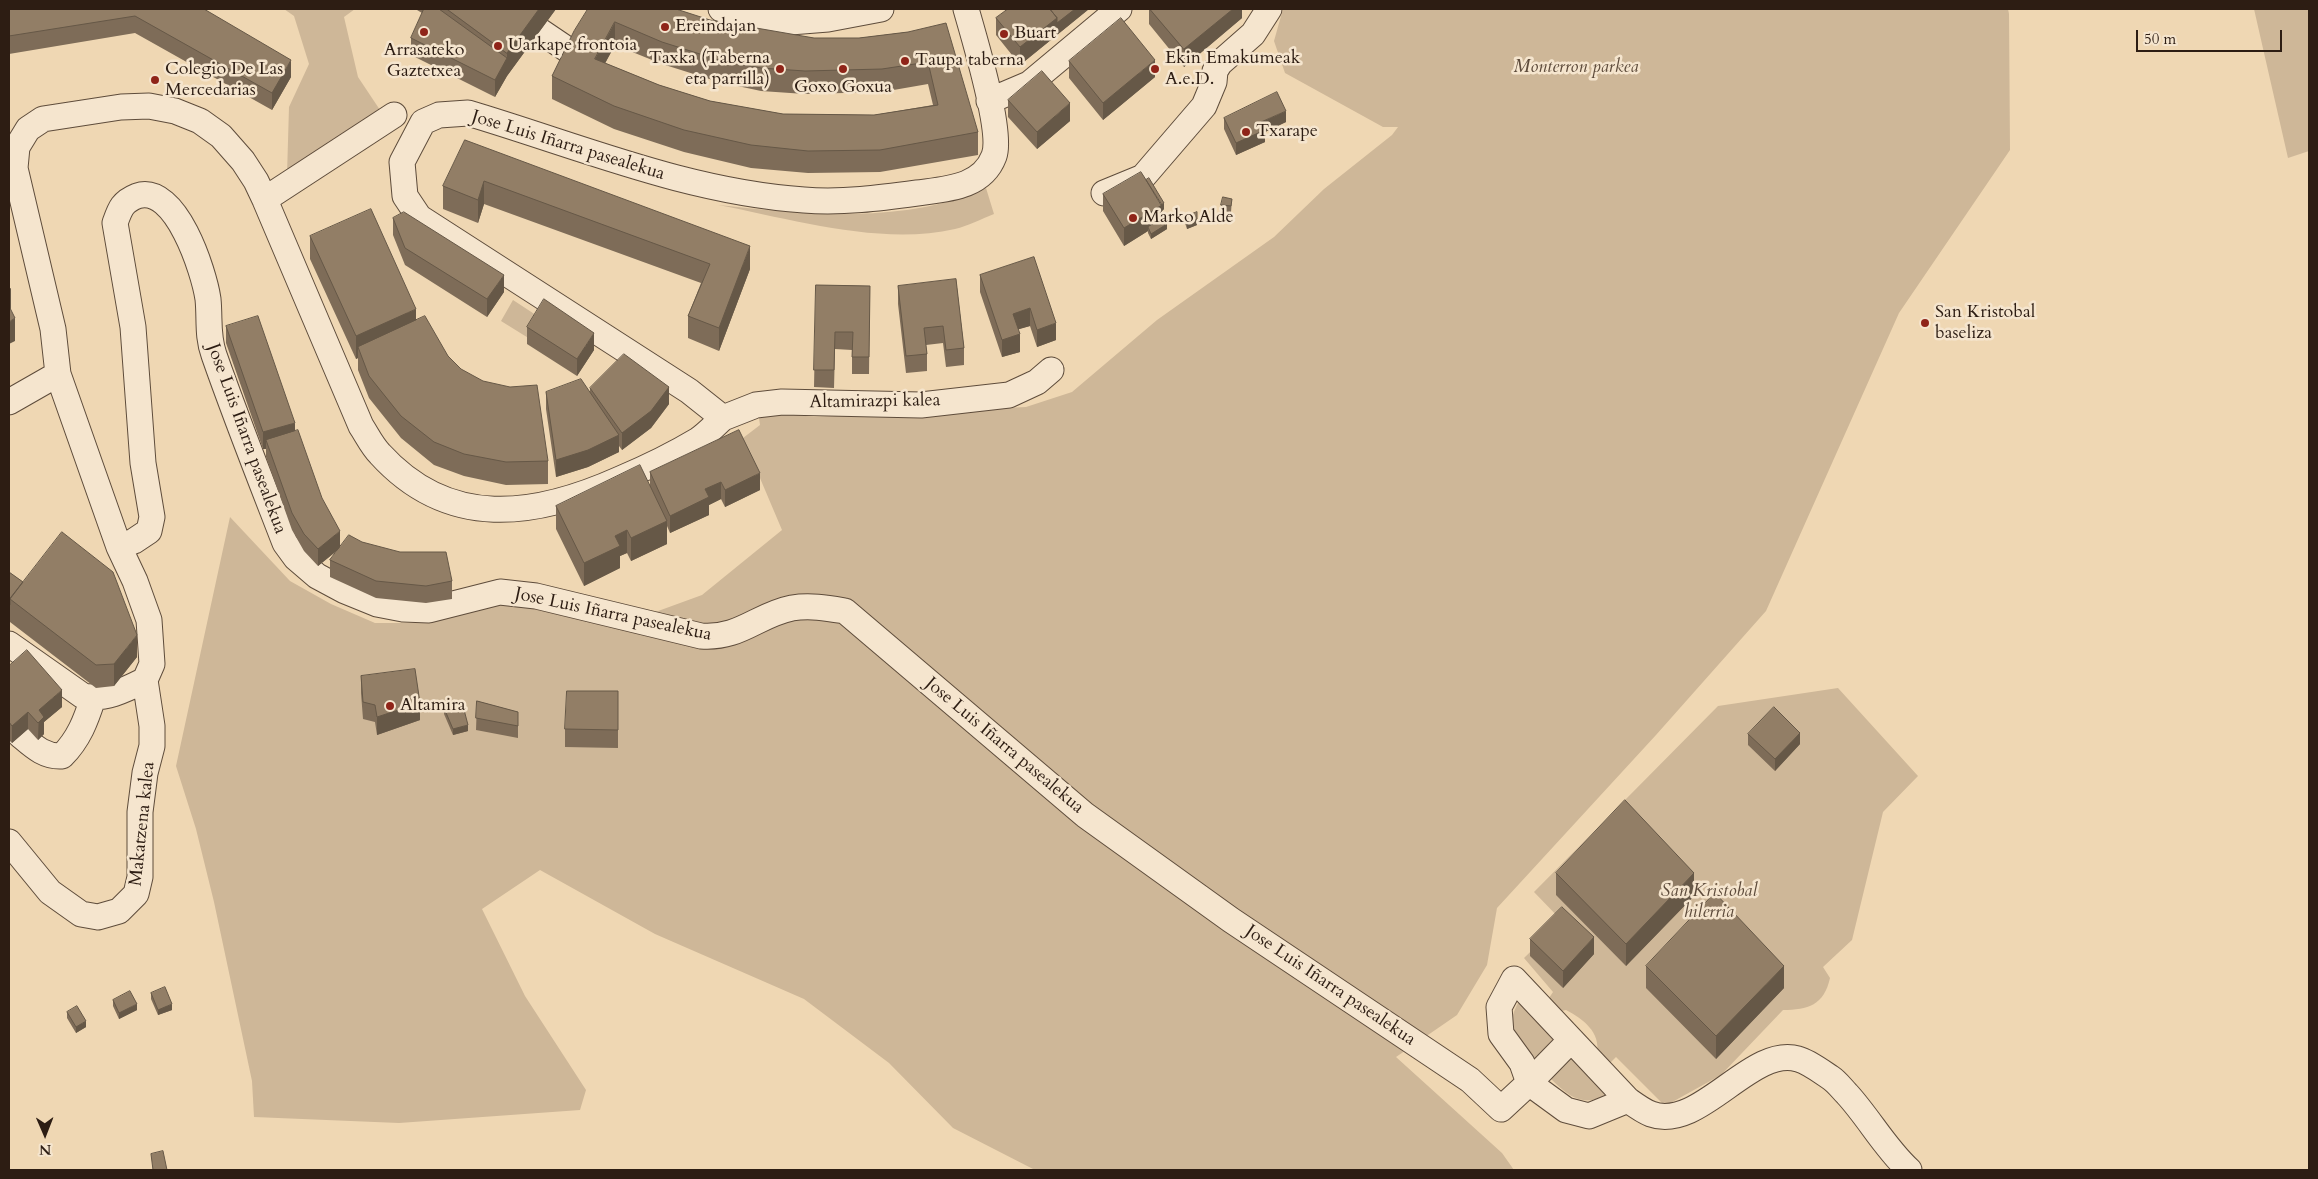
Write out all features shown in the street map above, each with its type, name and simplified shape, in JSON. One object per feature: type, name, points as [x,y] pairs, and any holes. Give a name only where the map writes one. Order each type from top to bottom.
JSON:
[{"type":"street","points":[[721,9],[790,22],[828,19],[882,9]]},
{"type":"street","points":[[766,9],[787,11],[827,9]]},
{"type":"street","points":[[966,9],[989,101],[1029,84],[1119,9]]},
{"type":"street","points":[[1104,193],[1143,177],[1155,164],[1204,106],[1214,82],[1215,71],[1220,63],[1253,34],[1269,9]]},
{"type":"street","name":"Jose Luis Iñarra pasealekua","points":[[724,418],[689,391],[419,217],[405,196],[402,162],[423,122],[439,115],[468,113],[670,178],[756,195],[806,200],[872,200],[961,187],[978,178],[990,165],[995,154],[996,136],[989,101]]},
{"type":"street","points":[[119,547],[58,374],[53,329],[15,168],[18,147],[28,129],[43,119],[121,107],[149,106],[175,111],[200,122],[221,136],[243,161],[256,181],[361,426],[379,453],[402,476],[432,493],[462,506],[495,511],[554,503],[586,494],[639,471],[699,439],[724,418]]},
{"type":"street","points":[[273,194],[385,120]]},
{"type":"street","name":"Jose Luis Iñarra pasealekua","points":[[119,547],[134,541],[150,531],[152,517],[143,463],[133,327],[115,224],[120,210],[127,200],[142,195],[157,198],[170,208],[188,236],[201,268],[208,299],[209,339],[285,543],[296,558],[317,576],[378,604],[403,609],[429,610],[500,592],[536,596],[701,636],[718,637],[742,630],[773,614],[791,608],[820,606],[845,612],[1084,815],[1231,920],[1470,1080],[1501,1109],[1529,1083]]},
{"type":"street","name":"Altamirazpi kalea","points":[[724,418],[756,405],[782,402],[921,405],[1010,395],[1037,382],[1051,370]]},
{"type":"street","points":[[9,402],[58,374]]},
{"type":"street","name":"Makatzena kalea","points":[[9,842],[50,892],[80,914],[98,917],[119,911],[136,894],[140,877],[140,812],[145,773],[152,746],[152,726],[145,680],[152,664],[149,620],[135,581],[119,547]]},
{"type":"street","points":[[9,644],[83,696],[93,698],[116,694],[145,680]]},
{"type":"street","points":[[20,736],[41,752],[53,757],[62,756],[72,746],[82,729],[93,698]]},
{"type":"street","points":[[1628,1100],[1590,1116],[1566,1110],[1529,1083],[1522,1063],[1501,1034],[1499,1007],[1514,980],[1628,1100],[1651,1114],[1668,1116],[1688,1112],[1768,1062],[1786,1058],[1798,1059],[1833,1079],[1909,1170]]},
{"type":"street","points":[[1529,1083],[1570,1041]]},
{"type":"green space","points":[[284,9],[355,9],[344,17],[358,77],[380,110],[287,175],[289,107],[309,64],[294,16]]},
{"type":"green space","name":"Monterron parkea","points":[[1283,9],[2008,9],[2009,14],[2010,150],[1899,313],[1766,611],[1656,735],[1497,908],[1487,965],[1457,1015],[1396,1057],[1502,1153],[1514,1170],[1035,1170],[953,1128],[889,1063],[804,999],[655,934],[540,870],[482,909],[525,996],[586,1090],[580,1110],[399,1123],[254,1117],[252,1081],[214,902],[196,829],[176,766],[230,517],[290,581],[331,604],[375,623],[417,623],[472,611],[499,602],[617,626],[702,595],[782,530],[743,438],[760,425],[759,418],[772,412],[814,417],[1026,407],[1072,392],[1157,320],[1274,237],[1324,189],[1392,135],[1398,127],[1383,127],[1285,73],[1274,41]]},
{"type":"green space","points":[[2254,9],[2309,9],[2309,151],[2288,158]]},
{"type":"green space","points":[[986,188],[994,214],[960,228],[926,233],[867,233],[836,229],[718,205],[820,213],[889,212],[922,208],[955,200]]},
{"type":"green space","points":[[513,300],[542,319],[530,339],[501,321]]},
{"type":"green space","name":"San Kristobal hilerria","points":[[1838,688],[1918,776],[1883,812],[1852,940],[1823,967],[1830,978],[1824,994],[1819,1000],[1800,1009],[1783,1010],[1721,1075],[1665,1106],[1616,1057],[1608,1065],[1597,1054],[1598,1046],[1596,1039],[1584,1022],[1566,1010],[1557,1012],[1547,1001],[1553,992],[1524,958],[1562,921],[1534,892],[1718,706]]},
{"type":"green space","points":[[1519,1001],[1554,1038],[1533,1061],[1517,1039],[1512,1026],[1514,1011]]},
{"type":"green space","points":[[1571,1054],[1607,1094],[1598,1099],[1582,1100],[1568,1093],[1548,1076]]},
{"type":"building","points":[[9,9],[204,9],[291,60],[272,93],[135,16],[9,36]]},
{"type":"building","points":[[424,9],[439,9],[507,58],[495,80],[411,38]]},
{"type":"building","points":[[447,9],[539,9],[507,53]]},
{"type":"building","points":[[588,9],[676,9],[710,20],[814,38],[859,38],[908,32],[946,23],[978,132],[880,150],[808,151],[751,145],[684,130],[614,106],[552,76],[574,31]],"holes":[[[615,22],[662,42],[719,60],[761,68],[805,71],[882,69],[928,62],[938,105],[874,115],[783,114],[710,101],[659,85],[595,59]]]},
{"type":"building","points":[[1008,9],[1050,9],[1057,18],[1020,47],[996,18]]},
{"type":"building","points":[[1050,9],[1075,9],[1057,23],[1057,18]]},
{"type":"building","points":[[1150,9],[1233,9],[1184,49]]},
{"type":"building","points":[[1121,18],[1155,60],[1103,103],[1069,61]]},
{"type":"building","points":[[1042,71],[1070,103],[1037,132],[1008,100]]},
{"type":"building","points":[[1277,92],[1286,111],[1261,122],[1265,130],[1236,143],[1224,118]]},
{"type":"building","points":[[465,140],[750,246],[719,328],[688,316],[710,264],[484,181],[478,200],[443,186]]},
{"type":"building","points":[[1141,172],[1162,205],[1124,228],[1103,194]]},
{"type":"building","points":[[1149,178],[1164,203],[1161,205],[1146,180]]},
{"type":"building","points":[[1223,197],[1232,199],[1231,206],[1221,205]]},
{"type":"building","points":[[371,209],[416,309],[356,336],[310,236]]},
{"type":"building","points":[[404,212],[504,275],[487,299],[405,248],[393,218]]},
{"type":"building","points":[[1197,212],[1197,219],[1187,223],[1185,217]]},
{"type":"building","points":[[1163,218],[1167,224],[1151,234],[1148,227]]},
{"type":"building","points":[[1034,257],[1056,323],[1037,330],[1030,308],[1013,314],[1020,334],[1002,340],[980,275]]},
{"type":"building","points":[[956,279],[964,348],[946,350],[943,326],[924,328],[927,354],[906,356],[898,286]]},
{"type":"building","points":[[816,285],[870,286],[869,357],[852,357],[853,332],[835,332],[834,370],[814,370]]},
{"type":"building","points":[[544,299],[594,333],[577,359],[527,327]]},
{"type":"building","points":[[9,306],[15,318],[9,322]]},
{"type":"building","points":[[258,316],[295,423],[263,432],[226,326]]},
{"type":"building","points":[[425,316],[448,356],[461,369],[483,381],[510,387],[537,385],[548,461],[506,462],[464,454],[434,442],[401,416],[369,376],[358,347]]},
{"type":"building","points":[[624,354],[669,387],[651,411],[622,433],[590,388]]},
{"type":"building","points":[[581,379],[619,435],[588,450],[556,460],[546,392]]},
{"type":"building","points":[[298,430],[322,498],[340,531],[318,549],[304,534],[292,513],[266,440]]},
{"type":"building","points":[[739,430],[760,473],[725,490],[721,482],[705,489],[709,497],[670,516],[650,472]]},
{"type":"building","points":[[640,465],[667,521],[631,538],[627,530],[615,536],[620,546],[584,563],[556,506]]},
{"type":"building","points":[[62,532],[113,572],[137,635],[114,664],[96,665],[10,599]]},
{"type":"building","points":[[349,535],[362,542],[400,552],[446,552],[452,581],[426,586],[376,581],[330,560]]},
{"type":"building","points":[[9,572],[23,582],[10,599],[9,606]]},
{"type":"building","points":[[27,650],[62,690],[39,710],[44,717],[38,723],[28,712],[12,726],[9,722],[9,666]]},
{"type":"building","points":[[415,669],[420,703],[377,717],[375,705],[363,702],[361,676]]},
{"type":"building","points":[[567,691],[618,691],[618,730],[565,729]]},
{"type":"building","points":[[477,701],[518,712],[518,726],[476,718]]},
{"type":"building","points":[[462,702],[468,725],[453,729],[444,708]]},
{"type":"building","points":[[1774,707],[1800,733],[1775,759],[1748,734]]},
{"type":"building","points":[[1625,800],[1694,873],[1626,944],[1556,873]]},
{"type":"building","points":[[1715,893],[1784,966],[1716,1036],[1646,966]]},
{"type":"building","points":[[1562,907],[1594,937],[1563,971],[1530,939]]},
{"type":"building","points":[[165,987],[172,1004],[158,1010],[151,993]]},
{"type":"building","points":[[130,991],[137,1004],[119,1013],[113,1000]]},
{"type":"building","points":[[77,1006],[86,1021],[76,1027],[67,1012]]},
{"type":"building","points":[[163,1151],[167,1170],[153,1170],[151,1154]]},
{"type":"place","name":"Ereindajan","points":[[665,27]]},
{"type":"place","name":"Arrasateko Gaztetxea","points":[[424,32]]},
{"type":"place","name":"Buart","points":[[1004,34]]},
{"type":"place","name":"Uarkape frontoia","points":[[498,46]]},
{"type":"place","name":"Taupa taberna","points":[[905,61]]},
{"type":"place","name":"Taxka (Taberna eta parrilla)","points":[[780,69]]},
{"type":"place","name":"Goxo Goxua","points":[[843,69]]},
{"type":"place","name":"Ekin Emakumeak A.e.D.","points":[[1155,69]]},
{"type":"place","name":"Colegio De Las Mercedarias","points":[[155,80]]},
{"type":"place","name":"Txarape","points":[[1246,132]]},
{"type":"place","name":"Marko Alde","points":[[1133,218]]},
{"type":"place","name":"San Kristobal baseliza","points":[[1925,323]]},
{"type":"place","name":"Altamira","points":[[390,706]]}]
